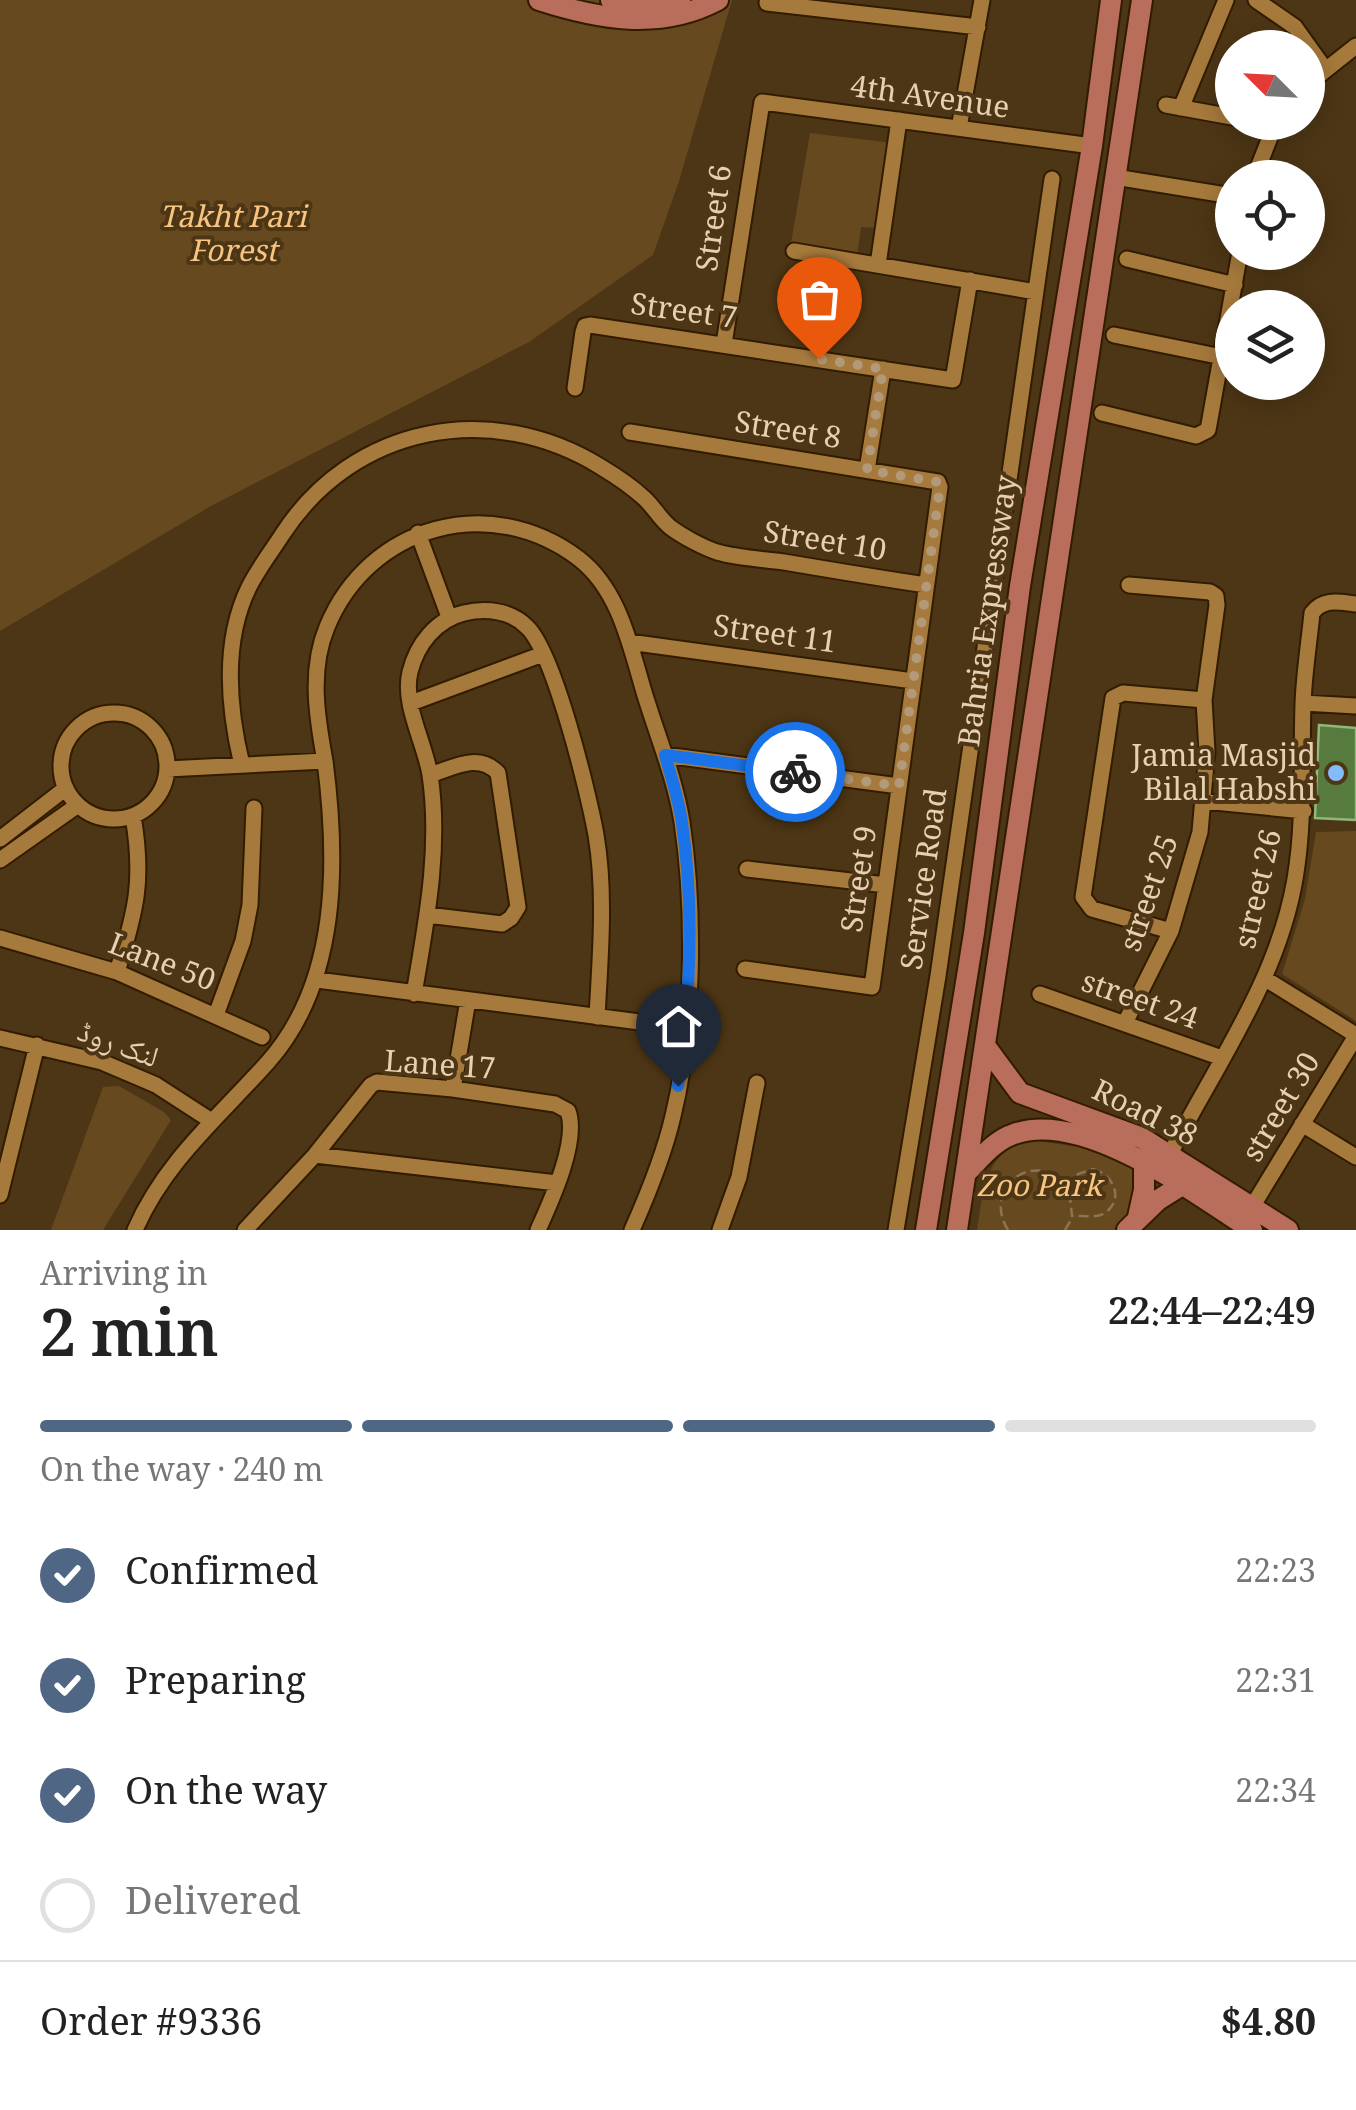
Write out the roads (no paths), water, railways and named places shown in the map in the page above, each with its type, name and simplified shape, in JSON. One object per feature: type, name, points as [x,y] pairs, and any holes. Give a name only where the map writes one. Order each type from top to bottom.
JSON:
[{"type":"main road","points":[[538,0],[600,16],[641,21],[676,17],[718,0]]},
{"type":"main road","points":[[611,0],[656,4],[680,0]]},
{"type":"main road","name":"Bahria Expressway","points":[[926,1230],[974,933],[1020,586],[1092,146],[1111,0]]},
{"type":"main road","name":"Bahria Expressway","points":[[958,1230],[1142,0]]},
{"type":"main road","points":[[1020,586],[1054,592]]},
{"type":"main road","name":"Road 38","points":[[986,1047],[1010,1084],[1028,1099],[1110,1124],[1170,1154],[1247,1223]]},
{"type":"main road","name":"Road 38","points":[[967,1172],[998,1142],[1022,1131],[1066,1132],[1144,1160],[1247,1223],[1288,1230]]},
{"type":"main road","points":[[1132,1224],[1144,1190],[1144,1160]]},
{"type":"main road","points":[[1132,1224],[1182,1185]]},
{"type":"street","points":[[959,128],[982,0]]},
{"type":"street","points":[[1215,114],[1174,107],[1226,0]]},
{"type":"street","points":[[1256,0],[1297,30]]},
{"type":"street","points":[[767,3],[876,7],[978,26]]},
{"type":"street","points":[[1325,68],[1356,46]]},
{"type":"street","name":"4th Avenue","points":[[762,102],[1092,146]]},
{"type":"street","name":"Street 6","points":[[724,344],[762,102]]},
{"type":"street","points":[[878,264],[899,120]]},
{"type":"street","points":[[1115,177],[1215,193]]},
{"type":"street","name":"Service Road","points":[[896,1230],[971,749],[1052,179]]},
{"type":"street","points":[[1047,217],[1079,220]]},
{"type":"street","points":[[794,252],[1036,292]]},
{"type":"street","points":[[1127,259],[1235,285]]},
{"type":"street","points":[[1234,290],[1237,270]]},
{"type":"street","name":"Street 7","points":[[575,388],[585,326],[950,381],[955,379],[970,280]]},
{"type":"street","points":[[1114,334],[1215,356]]},
{"type":"street","points":[[867,470],[883,369]]},
{"type":"street","points":[[1102,413],[1203,436],[1208,430],[1215,394]]},
{"type":"street","name":"Street 10","points":[[242,765],[234,733],[230,661],[236,623],[248,588],[287,526],[350,465],[394,443],[440,430],[514,431],[559,446],[600,467],[644,498],[669,526],[715,551],[926,585]]},
{"type":"street","name":"Street 8","points":[[630,432],[938,482]]},
{"type":"street","name":"Street 9","points":[[745,969],[872,987],[938,482]]},
{"type":"street","points":[[135,1230],[148,1199],[176,1159],[272,1057],[317,980],[331,876],[330,802],[316,711],[317,669],[326,628],[348,591],[372,564],[418,533],[460,524],[506,526],[541,536],[580,559],[606,587],[629,642],[682,820],[688,882],[686,1028],[674,1116],[632,1230]]},
{"type":"street","points":[[418,533],[448,617]]},
{"type":"street","name":"street 25","points":[[1124,1024],[1171,931],[1200,832],[1207,752],[1204,700],[1216,596],[1210,592],[1129,585]]},
{"type":"street","name":"street 26","points":[[1170,1154],[1264,978],[1287,914],[1304,811],[1303,703],[1312,613],[1318,605],[1329,602],[1356,604]]},
{"type":"street","points":[[414,994],[434,845],[430,775],[411,703],[409,674],[428,634],[448,617],[482,610],[512,616],[529,628],[543,654],[571,734],[596,836],[601,940],[597,1017]]},
{"type":"street","name":"Street 11","points":[[629,642],[913,681]]},
{"type":"street","points":[[411,703],[543,654]]},
{"type":"street","points":[[1171,931],[1092,909],[1084,901],[1112,702],[1116,694],[1204,700]]},
{"type":"street","points":[[1303,703],[1356,706]]},
{"type":"street","points":[[104,712],[122,712],[152,728],[162,742],[167,769],[160,792],[149,806],[133,816],[97,817],[78,805],[66,788],[60,760],[65,743],[88,718],[104,712]]},
{"type":"street","points":[[971,749],[998,754]]},
{"type":"street","points":[[665,755],[899,786]]},
{"type":"street","points":[[427,915],[502,924],[518,908],[498,773],[477,760],[430,775]]},
{"type":"street","points":[[167,769],[325,761]]},
{"type":"street","points":[[0,839],[66,788]]},
{"type":"street","points":[[1204,801],[1304,811]]},
{"type":"street","points":[[0,860],[78,805]]},
{"type":"street","name":"Lane 50","points":[[0,938],[117,972],[216,1015],[243,942],[250,905],[254,808]]},
{"type":"street","points":[[117,972],[140,881],[133,816]]},
{"type":"street","points":[[747,869],[886,886]]},
{"type":"street","points":[[1264,978],[1356,1036]]},
{"type":"street","points":[[317,980],[686,1028]]},
{"type":"street","name":"street 24","points":[[1040,994],[1222,1058]]},
{"type":"street","points":[[453,1089],[468,1000]]},
{"type":"street","points":[[216,1015],[262,1037]]},
{"type":"street","name":"street 30","points":[[1247,1223],[1356,1036]]},
{"type":"street","name":"لنک روڈ","points":[[0,1038],[102,1062],[156,1085],[210,1120]]},
{"type":"street","points":[[0,1196],[37,1045]]},
{"type":"street","points":[[720,1230],[739,1177],[758,1083]]},
{"type":"street","name":"Lane 17","points":[[247,1228],[315,1155],[371,1084],[453,1089],[555,1104],[568,1112],[572,1130],[557,1184],[538,1230]]},
{"type":"street","points":[[1302,1124],[1356,1157]]},
{"type":"street","points":[[315,1155],[557,1184]]},
{"type":"street","points":[[247,1228],[270,1230]]},
{"type":"place","name":"Jamia Masjid Bilal Habshi","points":[[1336,773]]},
{"type":"park label","name":"Takht Pari Forest","points":[[233,234]]},
{"type":"park label","name":"Zoo Park","points":[[1039,1186]]}]
